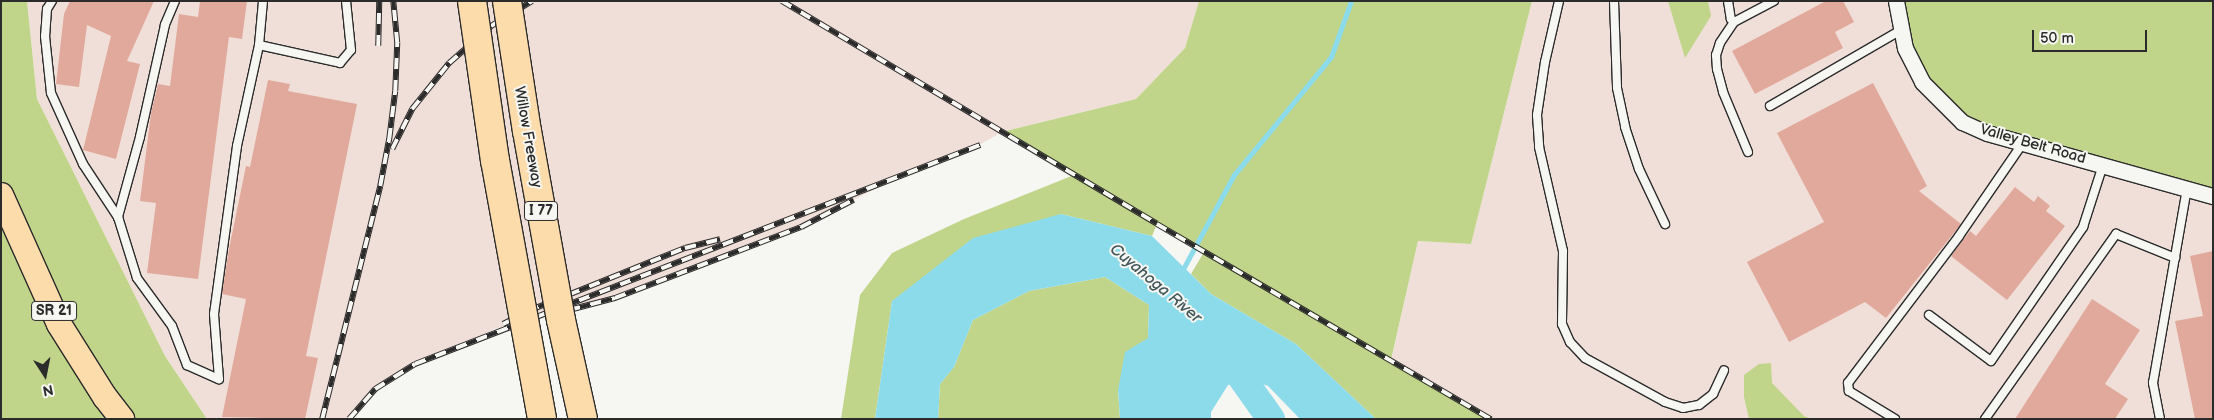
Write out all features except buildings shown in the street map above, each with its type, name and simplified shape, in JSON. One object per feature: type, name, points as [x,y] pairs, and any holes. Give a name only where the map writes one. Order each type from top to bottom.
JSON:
[{"type":"highway","name":"I 77","points":[[472,1],[495,160],[542,419]]},
{"type":"highway","name":"Willow Freeway","points":[[507,1],[528,141],[561,320],[583,419]]},
{"type":"main road","name":"SR 21","points":[[1,195],[60,324],[105,397],[122,419]]},
{"type":"street","name":"Valley Belt Road","points":[[1896,1],[1905,48],[1922,82],[1962,122],[1987,133],[2213,196]]},
{"type":"lane","points":[[52,1],[48,9],[45,36],[50,93],[83,164],[118,217],[137,278],[172,326],[187,365],[218,379],[214,314],[237,146],[259,45],[263,1]]},
{"type":"lane","points":[[118,217],[140,137],[165,25],[175,1]]},
{"type":"lane","points":[[259,45],[340,63],[351,50],[346,1]]},
{"type":"lane","points":[[1559,1],[1545,62],[1537,115],[1539,147],[1548,197],[1563,251],[1562,324],[1570,342],[1585,358],[1664,402],[1683,408],[1699,405],[1713,394],[1724,370]]},
{"type":"lane","points":[[1614,1],[1617,88],[1625,127],[1639,169],[1665,224]]},
{"type":"lane","points":[[1728,1],[1731,19],[1734,22]]},
{"type":"lane","points":[[1748,152],[1723,92],[1717,69],[1716,55],[1720,42],[1734,22],[1774,1]]},
{"type":"lane","points":[[1770,106],[1902,30]]},
{"type":"lane","points":[[1896,419],[1849,391],[1848,382],[1959,236],[2023,143]]},
{"type":"lane","points":[[1929,315],[1991,360],[2083,227],[2103,165]]},
{"type":"lane","points":[[2160,419],[2153,383],[2187,188]]},
{"type":"lane","points":[[1985,419],[2116,234],[2175,258]]},
{"type":"shaded area","points":[[27,1],[1199,1],[1185,48],[1136,99],[1002,132],[977,146],[902,175],[801,227],[615,298],[494,329],[466,344],[415,364],[394,376],[375,389],[346,419],[207,419],[165,356],[37,99]]},
{"type":"shaded area","points":[[1532,1],[1896,1],[2213,196],[2213,419],[1812,419],[1794,413],[1790,419],[1495,419],[1391,361],[1418,241],[1471,244]]},
{"type":"green space","points":[[1,1],[27,1],[37,99],[165,356],[207,419],[1,419]]},
{"type":"green space","points":[[1199,1],[1532,1],[1471,244],[1418,241],[1391,360],[1495,419],[1376,419],[1296,344],[1211,294],[1191,274],[1204,252],[1157,224],[1152,236],[1061,214],[892,301],[875,419],[841,419],[860,295],[892,253],[964,219],[1074,175],[1002,132],[1136,99],[1185,48]]},
{"type":"green space","points":[[1668,1],[1708,1],[1711,16],[1685,58]]},
{"type":"green space","points":[[1896,1],[2213,1],[2213,196],[1987,133],[1922,82]]},
{"type":"green space","points":[[1105,277],[1149,305],[1148,338],[1118,390],[1120,419],[938,419],[940,384],[954,367],[973,320],[1029,291]]},
{"type":"green space","points":[[1771,363],[1772,383],[1804,416],[1812,419],[1749,419],[1744,397],[1744,375],[1759,364]]},
{"type":"water","points":[[1061,214],[1152,236],[1211,294],[1296,344],[1376,419],[1300,419],[1268,386],[1249,379],[1228,385],[1211,412],[1211,419],[1120,419],[1118,390],[1125,352],[1148,338],[1149,305],[1105,277],[1029,291],[973,320],[954,367],[940,384],[938,419],[875,419],[892,301],[973,238]]},
{"type":"waterway","points":[[1182,271],[1234,175],[1331,57],[1351,1]]},
{"type":"waterway","name":"Cuyahoga River","points":[[1222,350],[1271,419]]},
{"type":"railway","points":[[378,46],[379,1]]},
{"type":"railway","points":[[322,419],[380,186],[389,139],[395,91],[397,43],[393,1]]},
{"type":"railway","points":[[392,149],[412,109],[449,63],[491,26],[532,1]]},
{"type":"railway","points":[[782,1],[1157,224],[1491,419]]},
{"type":"railway","points":[[349,419],[375,389],[415,364],[980,145]]},
{"type":"railway","points":[[569,310],[615,298],[801,227],[853,200]]},
{"type":"railway","points":[[503,324],[528,311],[685,248],[720,239]]}]
